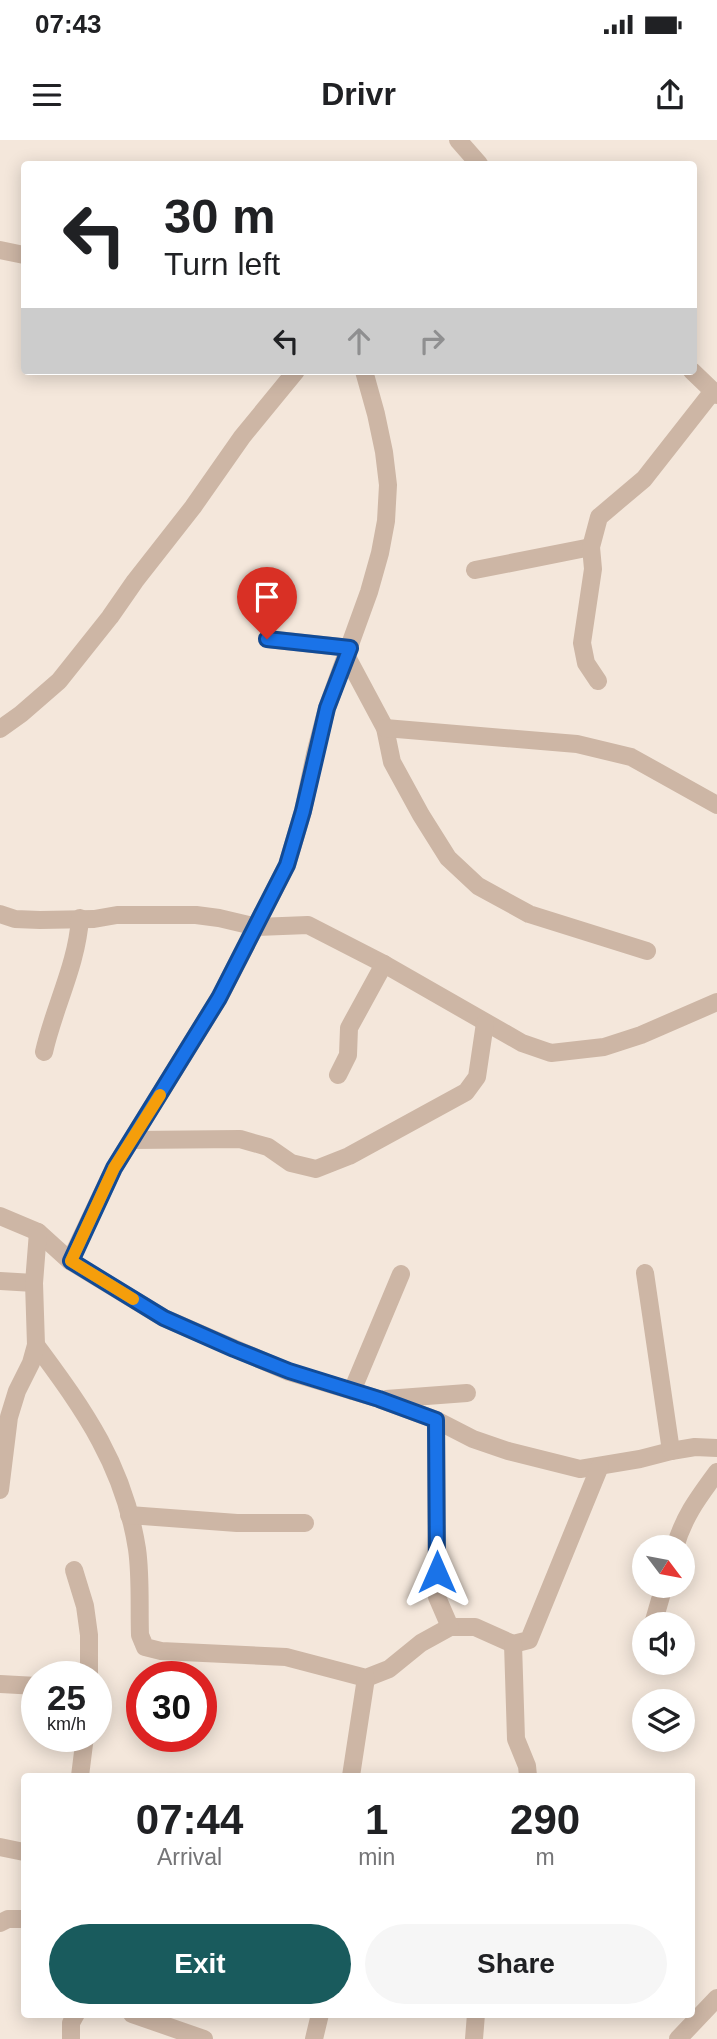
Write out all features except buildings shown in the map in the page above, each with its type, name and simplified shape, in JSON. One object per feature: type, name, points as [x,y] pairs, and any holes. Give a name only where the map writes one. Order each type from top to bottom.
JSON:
[{"type":"street","points":[[458,140],[476,161]]},
{"type":"street","points":[[0,250],[21,255]]},
{"type":"street","points":[[0,729],[21,715],[58,681],[193,507],[242,437],[293,375]]},
{"type":"street","points":[[71,1261],[114,1168],[219,998],[287,865],[303,811],[327,708],[369,592],[386,521],[384,452],[365,375]]},
{"type":"street","points":[[598,681],[586,663],[582,643],[593,569],[591,547],[599,517],[644,479],[715,393],[696,375]]},
{"type":"street","points":[[475,570],[591,547]]},
{"type":"street","points":[[267,639],[348,653]]},
{"type":"street","points":[[348,653],[385,728],[392,762],[421,816],[448,858],[478,887],[529,914],[647,951]]},
{"type":"street","points":[[385,728],[577,744],[631,757],[717,805]]},
{"type":"street","points":[[0,914],[15,919],[40,920],[94,919],[117,915],[196,915],[257,927],[309,925],[384,964],[522,1043],[551,1053],[604,1047],[641,1035],[717,1002]]},
{"type":"street","points":[[44,1052],[50,1023],[78,941],[80,918]]},
{"type":"street","points":[[338,1074],[348,1055],[349,1028],[384,964]]},
{"type":"street","points":[[132,1140],[240,1139],[268,1147],[291,1163],[317,1169],[349,1156],[466,1092],[477,1077],[485,1023]]},
{"type":"street","points":[[0,1216],[38,1232],[71,1261],[164,1318],[289,1371],[379,1399],[508,1451],[580,1469],[640,1460],[695,1447],[717,1448]]},
{"type":"street","points":[[0,1490],[9,1417],[36,1345],[34,1283],[38,1232]]},
{"type":"street","points":[[645,1273],[671,1451]]},
{"type":"street","points":[[352,1391],[401,1274]]},
{"type":"street","points":[[0,1281],[34,1283]]},
{"type":"street","points":[[36,1345],[79,1404],[99,1438],[122,1487],[137,1550],[140,1635],[145,1647],[161,1651],[286,1657],[366,1678],[388,1669],[421,1643],[450,1628],[475,1627],[513,1644],[529,1640],[600,1466]]},
{"type":"street","points":[[379,1399],[467,1392]]},
{"type":"street","points":[[436,1420],[437,1597],[450,1628]]},
{"type":"street","points":[[678,1535],[689,1511],[717,1472]]},
{"type":"street","points":[[129,1515],[237,1523],[305,1522]]},
{"type":"street","points":[[74,1570],[85,1606],[89,1661]]},
{"type":"street","points":[[513,1644],[516,1739],[528,1773]]},
{"type":"street","points":[[351,1773],[366,1678]]},
{"type":"street","points":[[0,1684],[21,1685]]},
{"type":"street","points":[[80,1773],[83,1752]]},
{"type":"street","points":[[0,1847],[21,1851]]},
{"type":"street","points":[[0,1923],[8,1919],[21,1919]]},
{"type":"street","points":[[678,2039],[717,1998]]},
{"type":"street","points":[[71,2039],[74,2018]]},
{"type":"street","points":[[144,2018],[204,2039]]},
{"type":"street","points":[[314,2039],[319,2018]]},
{"type":"street","points":[[474,2039],[476,2018]]},
{"type":"slow traffic","points":[[133,1299],[71,1261],[114,1168],[160,1095]]},
{"type":"route","points":[[267,639],[350,648],[327,708],[303,811],[287,865],[219,998],[114,1168],[71,1261],[164,1318],[234,1349],[289,1371],[436,1420],[437,1572]]}]
